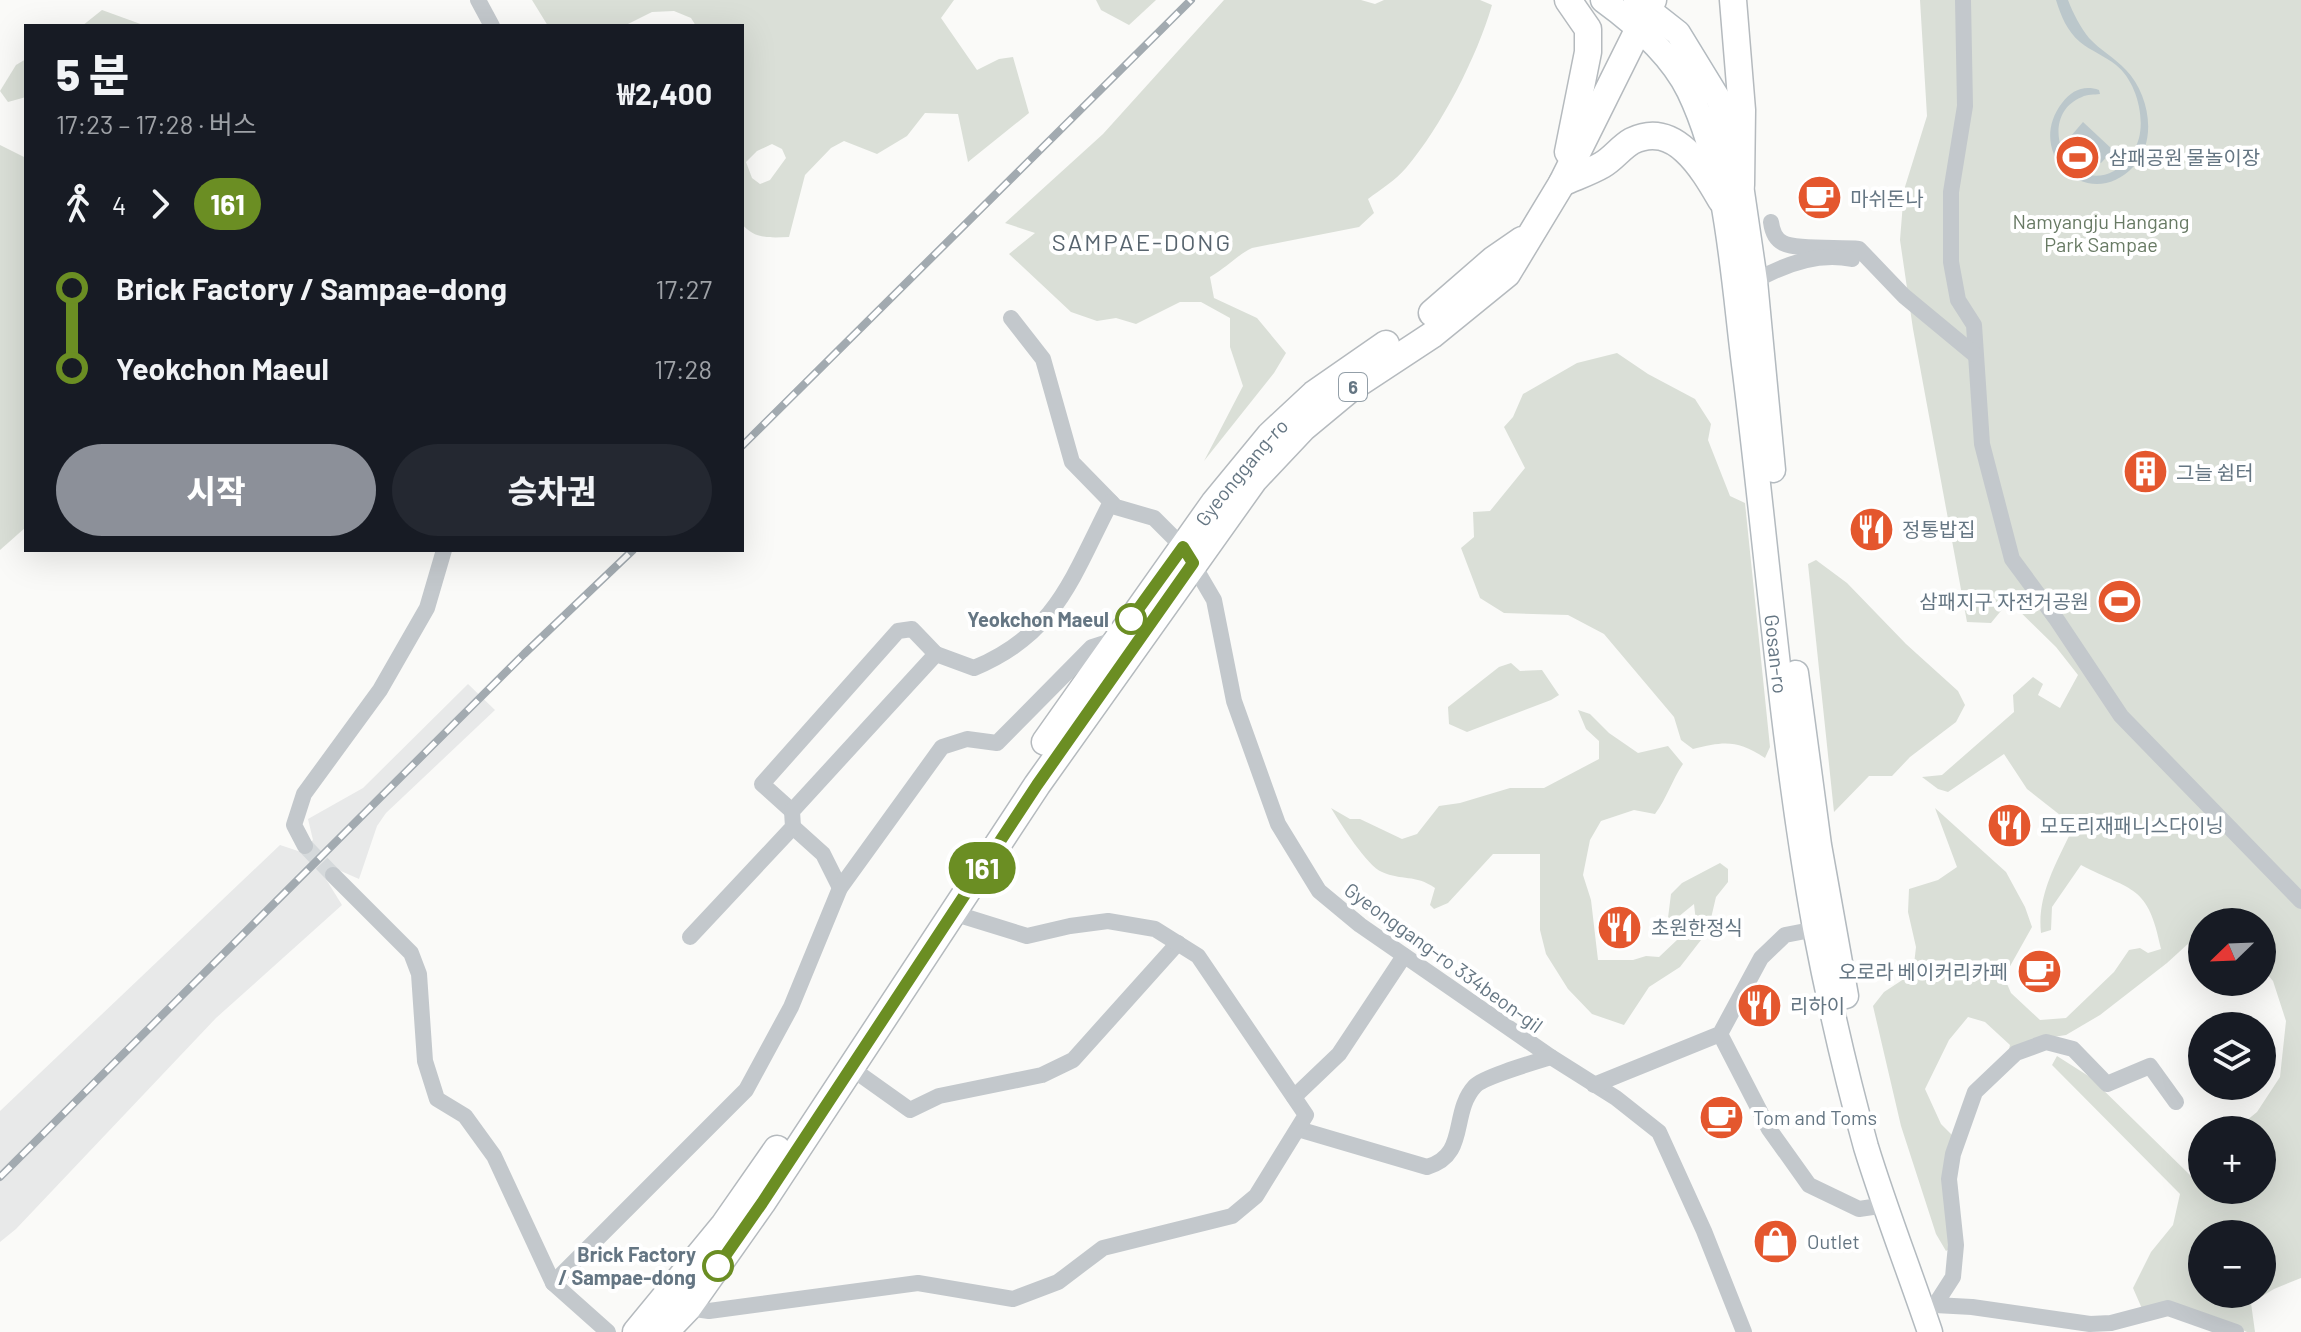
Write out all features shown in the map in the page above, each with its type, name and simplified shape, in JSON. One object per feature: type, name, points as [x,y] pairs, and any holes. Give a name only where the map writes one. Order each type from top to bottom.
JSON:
[{"type":"main road","points":[[1562,183],[1588,40],[1588,29],[1568,0]]},
{"type":"main road","points":[[1731,193],[1742,110],[1733,0]]},
{"type":"main road","name":"Gyeonggang-ro","points":[[665,1332],[688,1308],[762,1203],[1188,555],[1214,503],[1270,435],[1314,394],[1419,323],[1451,299],[1493,260],[1532,233],[1562,183],[1644,10]]},
{"type":"main road","points":[[1562,183],[1604,164],[1632,141],[1659,135],[1679,144],[1731,193]]},
{"type":"main road","name":"Gyeonggang-ro","points":[[636,1332],[724,1225],[794,1125],[1020,779],[1117,639],[1188,555]]},
{"type":"street","points":[[478,0],[491,24]]},
{"type":"street","name":"Gosan-ro","points":[[1603,0],[1644,10],[1688,90],[1731,193],[1755,281],[1779,539],[1819,845],[1855,1046],[1879,1140],[1944,1332]]},
{"type":"street","points":[[1963,0],[1965,106],[1951,192],[1951,262],[1958,300],[1974,325],[1982,444],[2012,559],[2121,716],[2301,901]]},
{"type":"street","name":"Gosan-ro","points":[[1731,193],[1737,304],[1793,781],[1816,929],[1866,1147],[1930,1332]]},
{"type":"street","points":[[1771,222],[1773,232],[1782,242],[1802,247],[1859,249],[1904,296],[1974,354]]},
{"type":"street","points":[[1755,281],[1777,269],[1803,261],[1838,256],[1859,260],[1886,288],[1904,296]]},
{"type":"street","points":[[840,888],[823,854],[762,784],[898,631],[912,629],[936,654],[974,668],[995,660],[1039,628],[1058,605],[1111,502],[1072,462],[1043,359],[1011,318]]},
{"type":"street","name":"Gyeonggang-ro 334beon-gil","points":[[1111,502],[1116,507],[1154,518],[1188,555],[1214,600],[1234,701],[1278,824],[1319,891],[1360,925],[1551,1057],[1616,1098],[1659,1132],[1704,1231],[1744,1332]]},
{"type":"street","points":[[305,846],[294,825],[304,794],[380,690],[427,608],[443,552]]},
{"type":"street","points":[[553,1283],[746,1090],[791,1007],[840,888],[942,747],[967,739],[997,743],[1092,647],[1117,639]]},
{"type":"street","points":[[690,937],[936,654]]},
{"type":"street","points":[[333,875],[411,953],[419,974],[425,1061],[437,1099],[465,1116],[494,1156],[553,1283],[608,1332]]},
{"type":"street","points":[[688,1308],[709,1311],[918,1283],[1013,1299],[1058,1282],[1103,1248],[1232,1216],[1256,1196],[1306,1115],[1198,956],[1155,929],[1108,921],[1027,936],[953,913]]},
{"type":"street","points":[[1594,1085],[1720,1034],[1761,958],[1785,935],[1816,929]]},
{"type":"street","points":[[851,1068],[910,1110],[939,1096],[1042,1075],[1073,1060],[1178,943]]},
{"type":"street","points":[[1294,1097],[1339,1054],[1404,956]]},
{"type":"street","points":[[1720,1034],[1769,1129],[1809,1185],[1859,1209],[1886,1205]]},
{"type":"street","points":[[2176,1102],[2150,1066],[2107,1084],[2073,1049],[2046,1042],[2016,1053],[1975,1092],[1953,1154],[1949,1179],[1956,1245],[1953,1277],[1935,1305],[1972,1307],[2090,1324],[2111,1323],[2168,1308],[2236,1332]]},
{"type":"street","points":[[1298,1129],[1427,1167],[1440,1163],[1453,1148],[1465,1100],[1477,1083],[1551,1057]]},
{"type":"shaded area","points":[[2056,0],[2068,0],[2086,34],[2126,70],[2145,104],[2148,117],[2146,143],[2134,166],[2116,179],[2098,184],[2081,181],[2066,172],[2056,158],[2050,141],[2052,122],[2062,103],[2070,95],[2088,88],[2099,90],[2100,94],[2084,96],[2068,107],[2060,120],[2062,150],[2082,173],[2097,176],[2114,171],[2130,157],[2141,129],[2137,98],[2123,71],[2075,38]]},
{"type":"shaded area","points":[[2083,122],[2113,150],[2101,163],[2071,136]]},
{"type":"shaded area","points":[[468,684],[495,710],[386,813],[377,826],[359,879],[334,868],[324,876],[342,905],[216,1018],[16,1229],[0,1242],[0,1111],[280,845],[301,852],[313,840],[308,819],[363,788]]},
{"type":"green space","points":[[532,0],[954,0],[941,18],[977,70],[999,59],[1013,57],[1029,113],[968,162],[958,114],[925,113],[907,136],[877,154],[844,141],[831,148],[805,175],[789,237],[763,236],[744,226],[744,24],[695,24],[691,18],[674,11],[652,12],[628,24],[547,24]],"holes":[[[772,144],[782,149],[786,158],[770,180],[760,184],[752,178],[746,162],[757,151]]]},
{"type":"green space","points":[[1096,0],[1156,0],[1129,25],[1101,10]]},
{"type":"green space","points":[[1224,0],[1361,0],[1375,4],[1384,0],[1480,0],[1492,5],[1467,69],[1432,133],[1402,172],[1368,199],[1374,213],[1359,227],[1252,248],[1210,277],[1214,298],[1257,318],[1286,353],[1274,373],[1204,461],[1243,386],[1230,347],[1230,318],[1201,302],[1180,302],[1136,324],[1116,318],[1097,321],[1071,312],[1009,254],[1035,233],[1005,223],[1103,134]]},
{"type":"green space","name":"Namyangju Hangang Park Sampae","points":[[1920,0],[2301,0],[2301,1278],[2276,1288],[2276,1220],[2188,1220],[2188,1308],[2252,1308],[2255,1332],[2247,1332],[2218,1318],[2143,1311],[2133,1288],[2151,1252],[2173,1225],[2180,1194],[2052,1065],[2057,1056],[2090,1077],[2188,1173],[2188,1204],[2276,1204],[2276,1116],[2252,1116],[2265,1100],[2276,1100],[2276,1083],[2280,1077],[2286,1021],[2276,990],[2276,908],[2188,908],[2188,944],[2100,1015],[2066,1035],[2034,1040],[2008,1054],[2010,1045],[1985,1022],[1968,1017],[1949,1040],[1925,1089],[1941,1124],[1955,1138],[1952,1247],[1946,1251],[1936,1234],[1901,1126],[1873,1006],[1884,992],[1913,973],[1916,947],[1908,912],[1909,889],[1938,880],[1957,867],[1935,808],[2006,872],[2025,907],[2032,927],[2004,977],[2011,993],[2040,1020],[2066,1018],[2114,972],[2129,950],[2140,948],[2148,953],[2161,949],[2144,901],[2126,886],[2081,865],[2052,907],[2051,930],[2041,933],[2044,895],[2069,836],[2060,815],[2027,789],[2004,754],[1948,792],[1922,777],[1942,775],[2014,712],[2013,695],[2033,677],[2043,684],[2038,695],[2060,708],[2078,675],[2056,647],[2009,601],[1991,623],[1967,622],[1913,329],[1900,240],[1904,190],[1927,116]]},
{"type":"green space","points":[[102,10],[140,24],[84,24]]},
{"type":"green space","points":[[24,60],[24,98],[8,102],[0,91],[16,65]]},
{"type":"green space","points":[[0,145],[24,157],[24,529],[0,550]]},
{"type":"green space","points":[[1617,353],[1695,399],[1711,424],[1708,440],[1730,496],[1745,503],[1770,747],[1765,758],[1730,744],[1693,749],[1681,740],[1674,717],[1604,634],[1568,615],[1504,613],[1480,598],[1461,548],[1474,537],[1473,512],[1490,511],[1525,468],[1504,427],[1513,417],[1523,394],[1577,363]]},
{"type":"green space","points":[[1816,560],[1847,583],[1906,644],[1958,691],[1965,705],[1956,722],[1910,757],[1892,776],[1869,776],[1834,812],[1808,564]]},
{"type":"green space","points":[[1511,663],[1520,671],[1542,670],[1559,695],[1467,732],[1449,724],[1448,707],[1499,667]]},
{"type":"green space","points":[[1578,710],[1590,714],[1609,733],[1638,753],[1668,746],[1683,764],[1655,814],[1634,810],[1601,821],[1590,840],[1583,875],[1591,900],[1598,960],[1659,957],[1696,922],[1694,904],[1667,926],[1671,894],[1682,883],[1720,863],[1728,869],[1728,882],[1716,897],[1708,931],[1680,967],[1649,987],[1624,1025],[1592,1014],[1568,989],[1546,954],[1540,930],[1540,854],[1493,854],[1448,903],[1434,909],[1430,905],[1435,888],[1421,881],[1389,875],[1376,868],[1354,843],[1331,808],[1350,819],[1360,819],[1402,839],[1417,834],[1439,806],[1510,788],[1544,788],[1599,759],[1599,741],[1586,729]]},
{"type":"tunnel","points":[[305,846],[333,875]]},
{"type":"railway","points":[[744,444],[1191,0]]},
{"type":"railway","points":[[0,1177],[524,654],[631,552]]},
{"type":"bus line","name":"161","points":[[718,1266],[1037,785],[1193,563],[1183,547],[1131,619]]},
{"type":"place","name":"삼패공원 물놀이장","points":[[2078,157]]},
{"type":"place","name":"마쉬돈나","points":[[1819,198]]},
{"type":"place","name":"그늘 쉼터","points":[[2145,472]]},
{"type":"place","name":"정통밥집","points":[[1871,529]]},
{"type":"place","name":"삼패지구 자전거공원","points":[[2120,601]]},
{"type":"place","name":"Yeokchon Maeul","points":[[1131,619]]},
{"type":"place","name":"모도리재패니스다이닝","points":[[2009,825]]},
{"type":"place","name":"초원한정식","points":[[1620,927]]},
{"type":"place","name":"오로라 베이커리카페","points":[[2039,971]]},
{"type":"place","name":"리하이","points":[[1759,1005]]},
{"type":"place","name":"Tom and Toms","points":[[1722,1117]]},
{"type":"place","name":"Outlet","points":[[1776,1241]]},
{"type":"place","name":"Brick Factory / Sampae-dong","points":[[718,1266]]},
{"type":"district","name":"SAMPAE-DONG","points":[[1142,241]]}]
